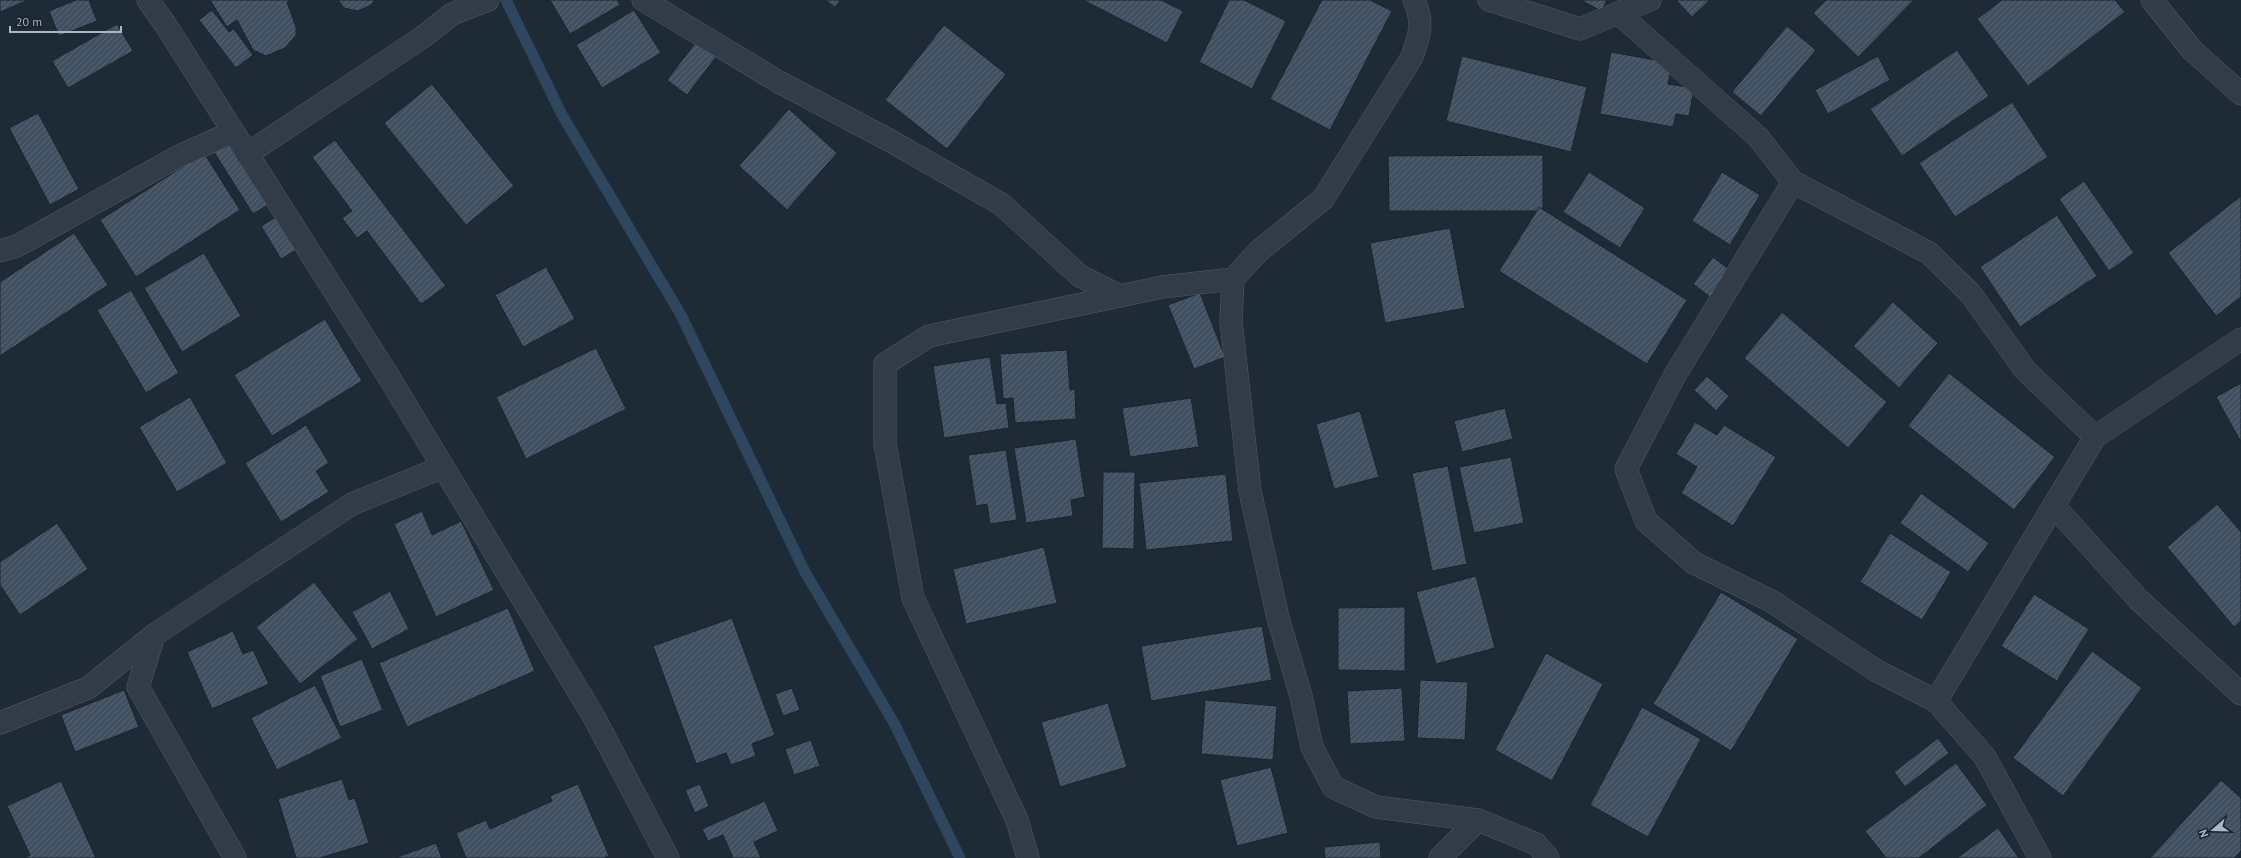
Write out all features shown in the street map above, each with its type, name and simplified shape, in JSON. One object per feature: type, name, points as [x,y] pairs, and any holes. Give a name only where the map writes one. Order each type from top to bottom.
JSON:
[{"type":"street","points":[[148,0],[387,374],[594,717],[668,858]]},
{"type":"street","points":[[247,154],[423,37],[452,14],[488,0]]},
{"type":"street","points":[[642,0],[780,82],[889,140],[1001,204],[1080,276],[1120,296]]},
{"type":"street","points":[[1414,0],[1420,15],[1420,33],[1412,57],[1323,199],[1259,251],[1233,279],[1231,321],[1250,491],[1278,618],[1301,696],[1312,748],[1332,787],[1376,807],[1478,820],[1536,844],[1548,858]]},
{"type":"street","points":[[1489,0],[1580,29],[1650,0]]},
{"type":"street","points":[[2153,0],[2192,50],[2241,94]]},
{"type":"street","points":[[1618,13],[1758,137],[1793,182],[1929,253],[1970,293],[2025,370],[2095,437]]},
{"type":"street","points":[[0,251],[17,246],[179,156],[233,132]]},
{"type":"street","points":[[1793,182],[1675,375],[1626,469],[1646,521],[1694,563],[1771,601],[1877,671],[1936,701],[1985,757],[2040,858]]},
{"type":"street","points":[[1028,858],[1017,820],[913,598],[885,444],[885,364],[929,336],[1162,287],[1233,279]]},
{"type":"street","points":[[1936,701],[2095,437],[2241,340]]},
{"type":"street","points":[[0,723],[88,688],[154,635],[352,504],[443,467]]},
{"type":"street","points":[[2054,506],[2139,600],[2241,694]]},
{"type":"street","points":[[154,635],[138,687],[235,858]]},
{"type":"street","points":[[1440,858],[1478,820]]},
{"type":"building","points":[[0,0],[28,0],[0,12]]},
{"type":"building","points":[[76,0],[89,0],[97,21],[59,36],[49,11]]},
{"type":"building","points":[[210,0],[290,0],[287,2],[296,27],[296,35],[285,48],[266,56],[253,50],[237,20],[227,27]]},
{"type":"building","points":[[338,0],[375,0],[371,5],[358,11],[344,8]]},
{"type":"building","points":[[550,0],[617,0],[620,5],[570,34]]},
{"type":"building","points":[[825,0],[840,0],[835,7]]},
{"type":"building","points":[[1083,0],[1161,0],[1183,11],[1167,43]]},
{"type":"building","points":[[1229,0],[1244,0],[1286,21],[1252,89],[1199,62]]},
{"type":"building","points":[[1322,0],[1370,0],[1392,11],[1330,130],[1270,99]]},
{"type":"building","points":[[1581,0],[1607,0],[1601,11]]},
{"type":"building","points":[[1676,0],[1710,0],[1692,17]]},
{"type":"building","points":[[1826,0],[1914,0],[1858,57],[1813,13]]},
{"type":"building","points":[[2002,0],[2115,0],[2125,12],[2028,86],[1977,19]]},
{"type":"building","points":[[212,10],[229,32],[234,29],[253,55],[236,68],[199,20]]},
{"type":"building","points":[[634,10],[661,53],[602,88],[576,45]]},
{"type":"building","points":[[117,24],[133,51],[68,88],[52,61]]},
{"type":"building","points":[[944,25],[1006,74],[947,149],[885,100]]},
{"type":"building","points":[[1787,26],[1816,50],[1761,116],[1732,92]]},
{"type":"building","points":[[696,42],[716,57],[687,95],[667,80]]},
{"type":"building","points":[[1957,50],[1989,96],[1902,156],[1870,109]]},
{"type":"building","points":[[1611,52],[1672,63],[1668,84],[1694,88],[1689,116],[1676,114],[1673,127],[1600,114]]},
{"type":"building","points":[[1462,56],[1587,87],[1571,152],[1446,121]]},
{"type":"building","points":[[1878,56],[1890,80],[1828,114],[1815,90]]},
{"type":"building","points":[[432,84],[514,186],[466,225],[384,123]]},
{"type":"building","points":[[2012,102],[2048,157],[1955,217],[1919,163]]},
{"type":"building","points":[[789,109],[837,153],[787,210],[739,166]]},
{"type":"building","points":[[38,113],[79,189],[50,205],[9,128]]},
{"type":"building","points":[[335,140],[446,286],[421,304],[367,231],[357,238],[342,218],[352,211],[312,157]]},
{"type":"building","points":[[233,141],[271,203],[253,214],[214,152]]},
{"type":"building","points":[[204,153],[240,210],[136,277],[100,220]]},
{"type":"building","points":[[1543,155],[1543,211],[1389,211],[1388,156]]},
{"type":"building","points":[[1589,172],[1645,208],[1620,248],[1563,212]]},
{"type":"building","points":[[1722,172],[1760,195],[1730,245],[1692,221]]},
{"type":"building","points":[[2084,181],[2134,253],[2109,271],[2059,199]]},
{"type":"building","points":[[2241,196],[2241,297],[2216,316],[2168,253]]},
{"type":"building","points":[[1539,207],[1687,300],[1647,364],[1499,271]]},
{"type":"building","points":[[2057,215],[2097,276],[2020,327],[1980,267]]},
{"type":"building","points":[[278,216],[298,249],[281,259],[261,226]]},
{"type":"building","points":[[1450,228],[1465,308],[1385,323],[1370,243]]},
{"type":"building","points":[[74,233],[108,285],[0,356],[0,282]]},
{"type":"building","points":[[204,253],[241,316],[182,352],[144,288]]},
{"type":"building","points":[[1713,257],[1730,270],[1710,297],[1693,284]]},
{"type":"building","points":[[546,267],[575,319],[523,347],[495,295]]},
{"type":"building","points":[[131,290],[179,373],[146,393],[97,310]]},
{"type":"building","points":[[1200,293],[1225,357],[1194,369],[1168,305]]},
{"type":"building","points":[[1893,302],[1938,343],[1899,388],[1853,346]]},
{"type":"building","points":[[1782,312],[1887,402],[1848,448],[1744,358]]},
{"type":"building","points":[[325,319],[362,381],[272,436],[234,375]]},
{"type":"building","points":[[596,348],[626,409],[526,459],[496,397]]},
{"type":"building","points":[[1067,350],[1070,390],[1075,389],[1076,419],[1015,423],[1013,398],[1003,399],[1000,354]]},
{"type":"building","points":[[990,357],[997,404],[1006,403],[1009,428],[944,438],[933,366]]},
{"type":"building","points":[[1949,373],[2055,457],[2014,510],[1908,426]]},
{"type":"building","points":[[1707,376],[1729,396],[1716,411],[1694,390]]},
{"type":"building","points":[[2241,383],[2241,442],[2216,397]]},
{"type":"building","points":[[190,397],[227,463],[177,492],[139,427]]},
{"type":"building","points":[[1191,398],[1199,447],[1130,457],[1122,408]]},
{"type":"building","points":[[1505,408],[1513,439],[1462,452],[1454,421]]},
{"type":"building","points":[[1360,411],[1379,477],[1334,489],[1316,424]]},
{"type":"building","points":[[1695,422],[1717,435],[1724,425],[1776,457],[1733,526],[1681,493],[1697,467],[1676,454]]},
{"type":"building","points":[[306,425],[329,463],[316,471],[329,492],[281,522],[245,463]]},
{"type":"building","points":[[1076,439],[1085,497],[1071,500],[1073,516],[1026,523],[1014,448]]},
{"type":"building","points":[[1006,450],[1017,520],[990,524],[987,504],[976,506],[968,455]]},
{"type":"building","points":[[1511,457],[1524,523],[1474,533],[1459,467]]},
{"type":"building","points":[[1448,466],[1467,564],[1432,571],[1412,473]]},
{"type":"building","points":[[1103,472],[1135,472],[1134,549],[1102,548]]},
{"type":"building","points":[[1226,474],[1233,541],[1146,550],[1139,483]]},
{"type":"building","points":[[1921,493],[1989,543],[1968,572],[1900,523]]},
{"type":"building","points":[[2217,504],[2241,532],[2241,621],[2234,627],[2167,547]]},
{"type":"building","points":[[422,511],[432,535],[461,521],[494,590],[436,617],[394,524]]},
{"type":"building","points":[[57,523],[88,569],[20,615],[0,585],[0,562]]},
{"type":"building","points":[[1890,533],[1951,572],[1922,620],[1860,582]]},
{"type":"building","points":[[1044,547],[1057,603],[966,624],[953,569]]},
{"type":"building","points":[[1476,576],[1495,648],[1436,664],[1416,592]]},
{"type":"building","points":[[314,582],[358,639],[300,684],[256,627]]},
{"type":"building","points":[[390,591],[409,629],[372,649],[352,612]]},
{"type":"building","points":[[1721,592],[1798,639],[1731,751],[1653,704]]},
{"type":"building","points":[[2034,594],[2089,629],[2057,681],[2001,646]]},
{"type":"building","points":[[1405,607],[1405,671],[1338,670],[1338,608]]},
{"type":"building","points":[[508,608],[535,671],[407,727],[379,663]]},
{"type":"building","points":[[732,618],[775,735],[752,744],[756,756],[731,765],[726,753],[696,764],[653,646]]},
{"type":"building","points":[[1262,626],[1272,680],[1151,701],[1141,646]]},
{"type":"building","points":[[233,631],[243,654],[253,650],[269,684],[212,709],[187,652]]},
{"type":"building","points":[[2092,651],[2142,688],[2063,796],[2013,758]]},
{"type":"building","points":[[1546,653],[1603,684],[1552,781],[1495,750]]},
{"type":"building","points":[[362,659],[383,710],[340,727],[320,676]]},
{"type":"building","points":[[1420,680],[1468,682],[1465,740],[1417,738]]},
{"type":"building","points":[[315,685],[342,738],[277,770],[251,718]]},
{"type":"building","points":[[792,688],[800,710],[783,716],[775,694]]},
{"type":"building","points":[[1402,688],[1405,741],[1350,744],[1347,691]]},
{"type":"building","points":[[124,690],[139,727],[75,752],[61,715]]},
{"type":"building","points":[[1205,700],[1277,706],[1273,760],[1201,754]]},
{"type":"building","points":[[1108,703],[1127,767],[1060,787],[1041,722]]},
{"type":"building","points":[[1642,707],[1701,739],[1648,837],[1590,805]]},
{"type":"building","points":[[1938,738],[1949,753],[1905,787],[1894,772]]},
{"type":"building","points":[[811,740],[820,766],[794,775],[785,749]]},
{"type":"building","points":[[1956,763],[1987,805],[1919,858],[1886,858],[1865,831]]},
{"type":"building","points":[[1271,767],[1288,833],[1237,846],[1220,780]]},
{"type":"building","points":[[342,779],[349,800],[355,798],[369,843],[320,858],[296,858],[278,799]]},
{"type":"building","points":[[2221,780],[2241,798],[2241,851],[2234,858],[2150,858]]},
{"type":"building","points":[[61,781],[96,858],[24,858],[30,855],[7,806]]},
{"type":"building","points":[[578,784],[609,856],[604,858],[466,858],[456,833],[486,820],[490,829],[552,801],[550,796]]},
{"type":"building","points":[[700,784],[709,806],[695,813],[685,790]]},
{"type":"building","points":[[765,801],[778,831],[754,842],[761,858],[733,858],[723,835],[708,841],[702,829]]},
{"type":"building","points":[[1998,828],[2019,858],[1957,858]]},
{"type":"building","points":[[1380,842],[1381,858],[1325,858],[1324,847]]},
{"type":"building","points":[[436,843],[442,858],[395,858]]},
{"type":"waterway","points":[[506,0],[562,115],[681,315],[805,572],[894,723],[960,858]]}]
